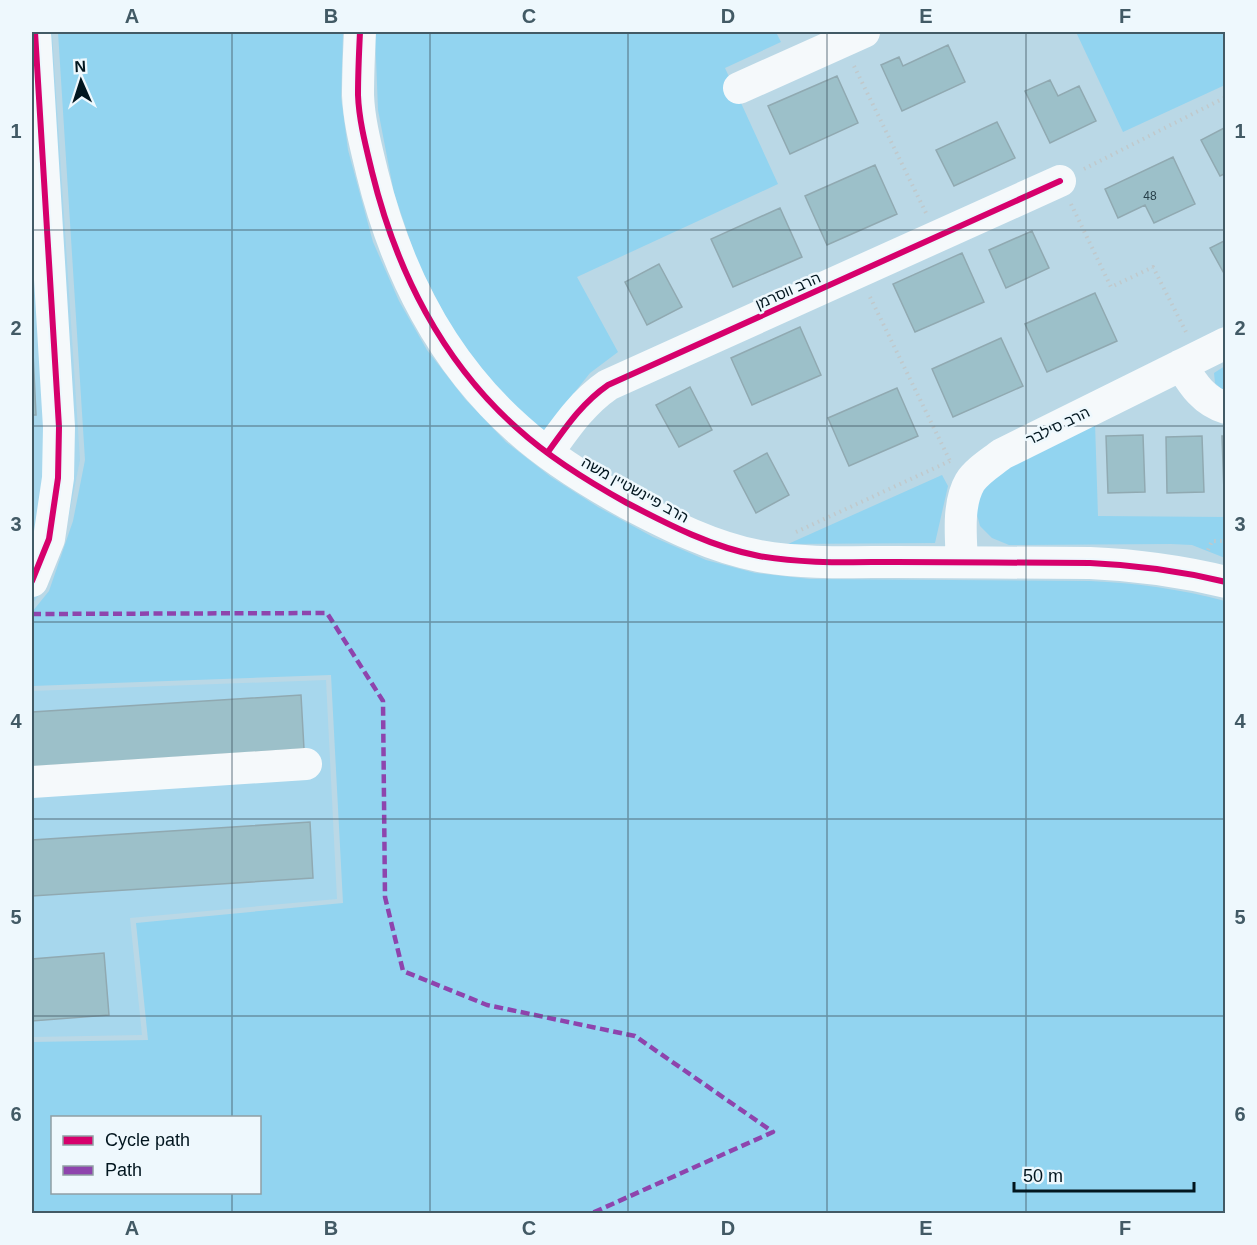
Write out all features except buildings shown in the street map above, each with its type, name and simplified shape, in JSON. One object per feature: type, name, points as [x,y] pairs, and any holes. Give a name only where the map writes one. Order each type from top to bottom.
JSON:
[{"type":"street","points":[[32,581],[49,539],[58,478],[59,437],[35,32]]},
{"type":"street","name":"הרב פיינשטיין משה","points":[[360,32],[358,96],[366,147],[389,236],[414,293],[442,340],[478,388],[518,429],[607,492],[661,521],[712,543],[758,556],[811,562],[1134,565],[1186,572],[1226,582]]},
{"type":"street","points":[[739,88],[808,43],[853,37]]},
{"type":"street","name":"הרב ווסרמן","points":[[548,452],[577,411],[591,396],[608,385],[1060,181]]},
{"type":"street","points":[[1202,355],[1196,389],[1207,400],[1226,408]]},
{"type":"street","name":"הרב סילבר","points":[[962,562],[961,525],[966,493],[970,482],[975,477],[1002,454],[1202,355]]},
{"type":"street","points":[[32,782],[306,765]]},
{"type":"path","points":[[853,37],[938,236]]},
{"type":"path","points":[[1202,355],[1153,267],[1111,287],[1060,181],[1226,97]]},
{"type":"path","points":[[857,273],[966,493]]},
{"type":"path","points":[[792,534],[950,461]]},
{"type":"shaded area","points":[[32,32],[52,32],[80,460],[68,520],[44,589],[32,604]]},
{"type":"shaded area","points":[[58,32],[343,32],[341,97],[348,150],[373,242],[399,301],[427,350],[465,399],[506,442],[551,477],[598,507],[653,537],[706,560],[755,573],[810,579],[1107,582],[1175,590],[1225,601],[1225,1213],[32,1213],[32,1042],[148,1040],[136,923],[343,903],[331,675],[32,686],[32,612],[49,591],[73,521],[85,460]]},
{"type":"shaded area","points":[[375,32],[776,32],[781,42],[725,68],[778,184],[577,277],[618,352],[590,373],[542,433],[495,385],[453,331],[417,261],[394,193],[378,110]]},
{"type":"shaded area","points":[[1076,32],[1225,32],[1225,85],[1123,132]]},
{"type":"shaded area","points":[[1225,366],[1225,392],[1215,383],[1214,373]]},
{"type":"shaded area","points":[[1095,423],[1098,516],[1225,517],[1225,558],[1192,545],[1009,545],[992,538],[980,526],[976,511],[982,491],[999,472]]},
{"type":"shaded area","points":[[942,475],[948,486],[935,543],[788,544]]},
{"type":"shaded area","points":[[326,680],[337,899],[130,918],[142,1035],[32,1037],[32,691]]},
{"type":"marked path","points":[[32,614],[327,613],[383,701],[385,897],[403,971],[487,1005],[635,1036],[773,1132],[590,1214]]},
{"type":"cycle path","points":[[32,581],[49,539],[58,478],[59,427],[35,32]]},
{"type":"cycle path","points":[[360,32],[358,95],[361,124],[382,208],[409,279],[445,344],[466,374],[491,403],[530,440],[584,478],[627,503],[691,534],[724,547],[759,556],[827,562],[1090,563],[1142,567],[1226,582]]},
{"type":"cycle path","points":[[548,452],[582,408],[608,385],[1060,181]]}]
